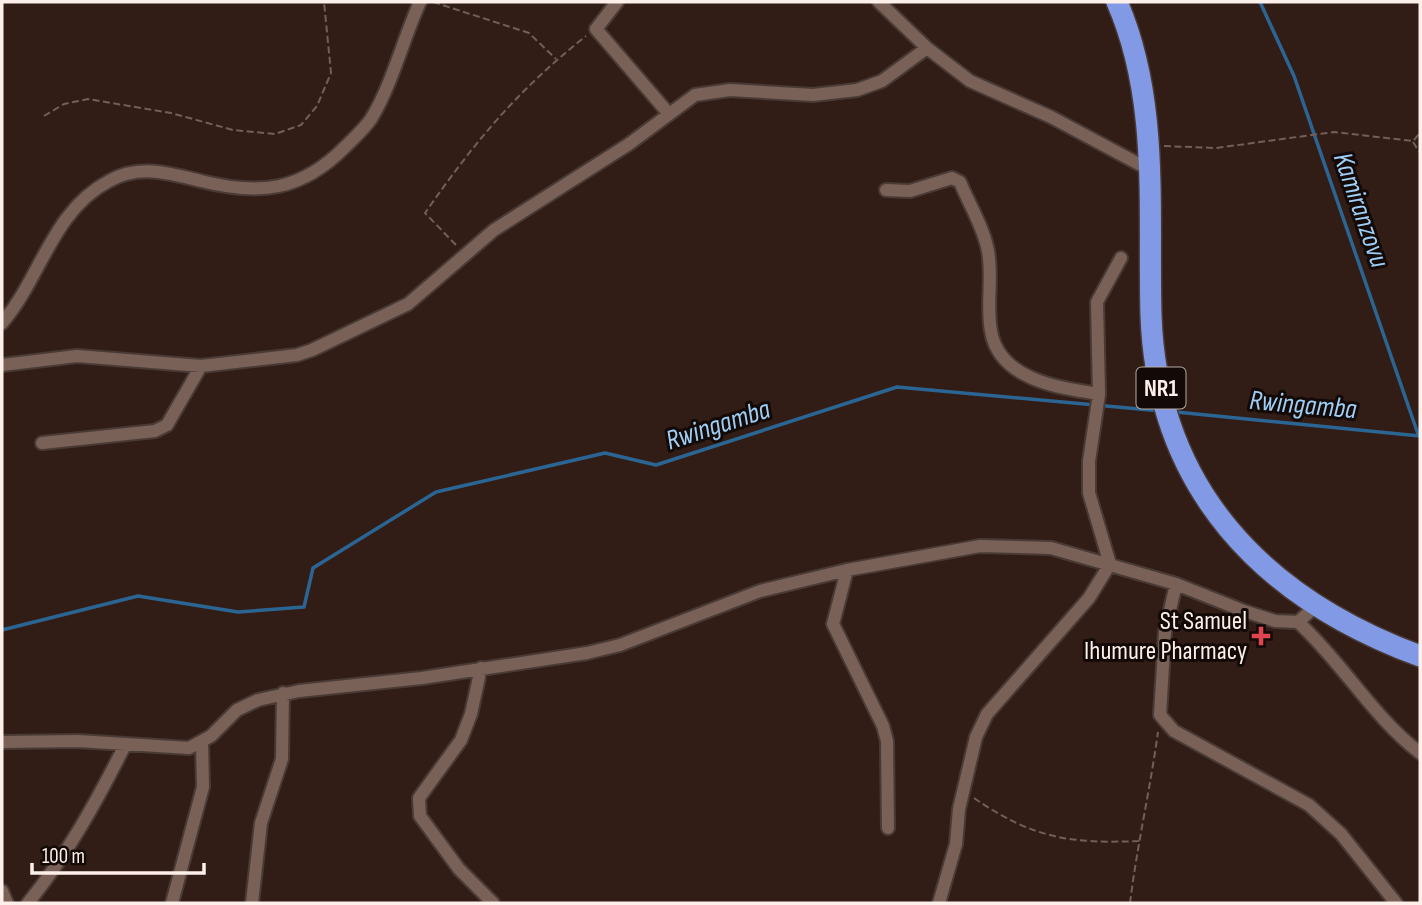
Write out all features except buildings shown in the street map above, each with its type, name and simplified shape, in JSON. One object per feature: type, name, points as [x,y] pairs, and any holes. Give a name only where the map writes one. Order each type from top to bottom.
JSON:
[{"type":"highway","name":"NR1","points":[[1117,2],[1130,41],[1150,145],[1151,317],[1155,359],[1165,404],[1184,463],[1219,517],[1265,568],[1316,606],[1373,638],[1420,656]]},
{"type":"street","points":[[2,323],[67,217],[81,200],[106,182],[121,175],[160,170],[220,186],[252,189],[292,183],[314,175],[370,120],[420,2]]},
{"type":"street","points":[[617,2],[596,29],[669,114]]},
{"type":"street","points":[[879,2],[927,48],[979,86],[1051,117],[1150,170]]},
{"type":"street","points":[[2,365],[76,356],[201,366],[297,355],[312,350],[408,304],[494,230],[629,144],[705,91],[750,90],[813,95],[857,90],[882,81],[927,48]]},
{"type":"street","points":[[886,190],[910,191],[952,178],[960,182],[988,248],[991,272],[990,331],[995,344],[1014,367],[1035,380],[1099,394]]},
{"type":"street","points":[[939,903],[956,844],[976,737],[988,714],[1089,598],[1110,564],[1089,493],[1089,461],[1099,394],[1097,302],[1121,258]]},
{"type":"street","points":[[42,443],[155,431],[167,425],[201,366]]},
{"type":"street","points":[[2,742],[46,740],[189,748],[202,743],[237,710],[284,693],[361,686],[557,659],[620,645],[760,591],[847,570],[954,549],[991,545],[1036,546],[1110,564],[1175,584],[1275,621],[1298,622],[1324,647],[1399,737],[1420,752]]},
{"type":"street","points":[[847,570],[832,624],[883,726],[887,741],[888,828]]},
{"type":"street","points":[[1175,584],[1165,632],[1160,715],[1174,731],[1309,805],[1341,834],[1396,903]]},
{"type":"street","points":[[1298,622],[1316,606]]},
{"type":"street","points":[[481,668],[471,714],[461,740],[419,798],[417,807],[420,816],[459,869],[493,903]]},
{"type":"street","points":[[252,903],[261,824],[282,759],[284,693]]},
{"type":"street","points":[[172,903],[201,799],[202,743]]},
{"type":"street","points":[[27,903],[54,871],[98,799],[125,745]]},
{"type":"street","points":[[2,891],[7,903]]},
{"type":"path","points":[[44,116],[64,104],[88,99],[171,113],[233,130],[275,134],[300,125],[317,106],[331,73],[324,2]]},
{"type":"path","points":[[432,2],[529,33],[557,60]]},
{"type":"path","points":[[466,255],[425,213],[471,147],[504,109],[557,60],[596,29]]},
{"type":"path","points":[[1150,145],[1216,148],[1335,132],[1413,141]]},
{"type":"path","points":[[1413,141],[1420,133]]},
{"type":"path","points":[[1413,141],[1420,153]]},
{"type":"path","points":[[1130,903],[1139,841],[1146,817],[1160,715]]},
{"type":"path","points":[[964,792],[998,814],[1040,834],[1089,843],[1139,841]]},
{"type":"waterway","name":"Kamiranzovu","points":[[1260,2],[1294,76],[1418,434]]},
{"type":"waterway","name":"Rwingamba","points":[[2,630],[138,596],[238,612],[304,607],[313,568],[436,492],[605,453],[656,465],[897,387],[1161,411]]},
{"type":"waterway","name":"Rwingamba","points":[[1176,412],[1420,436]]},
{"type":"place","name":"St Samuel Ihumure Pharmacy","points":[[1261,636]]}]
